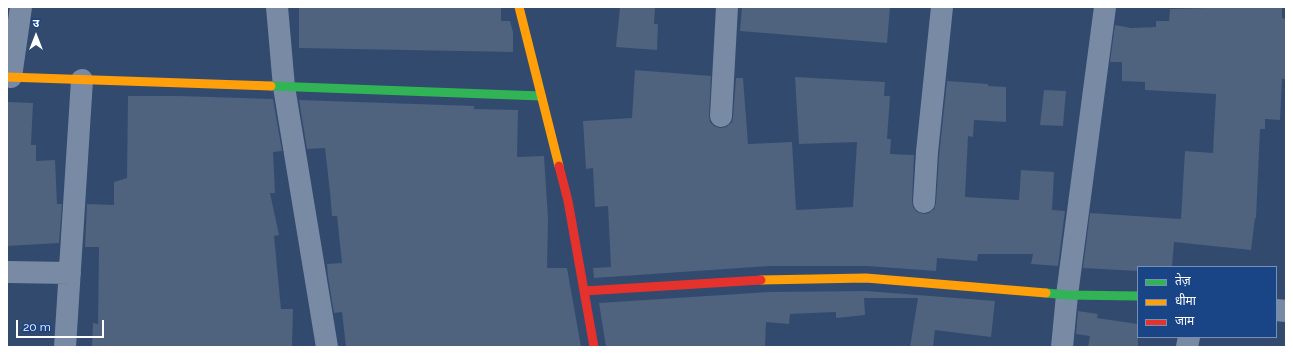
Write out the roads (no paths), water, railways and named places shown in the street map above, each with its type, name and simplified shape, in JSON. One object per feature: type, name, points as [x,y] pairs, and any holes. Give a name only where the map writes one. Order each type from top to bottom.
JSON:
[{"type":"street","points":[[21,7],[9,77],[541,96]]},
{"type":"street","points":[[277,7],[284,87],[327,347]]},
{"type":"street","points":[[519,7],[568,201],[594,347]]},
{"type":"street","points":[[721,116],[727,7]]},
{"type":"street","points":[[924,202],[927,152],[942,7]]},
{"type":"street","points":[[1062,347],[1067,295],[1105,7]]},
{"type":"street","points":[[65,347],[82,80]]},
{"type":"street","points":[[7,272],[70,273]]},
{"type":"street","points":[[584,291],[769,279],[866,278],[1067,295],[1137,296]]}]
